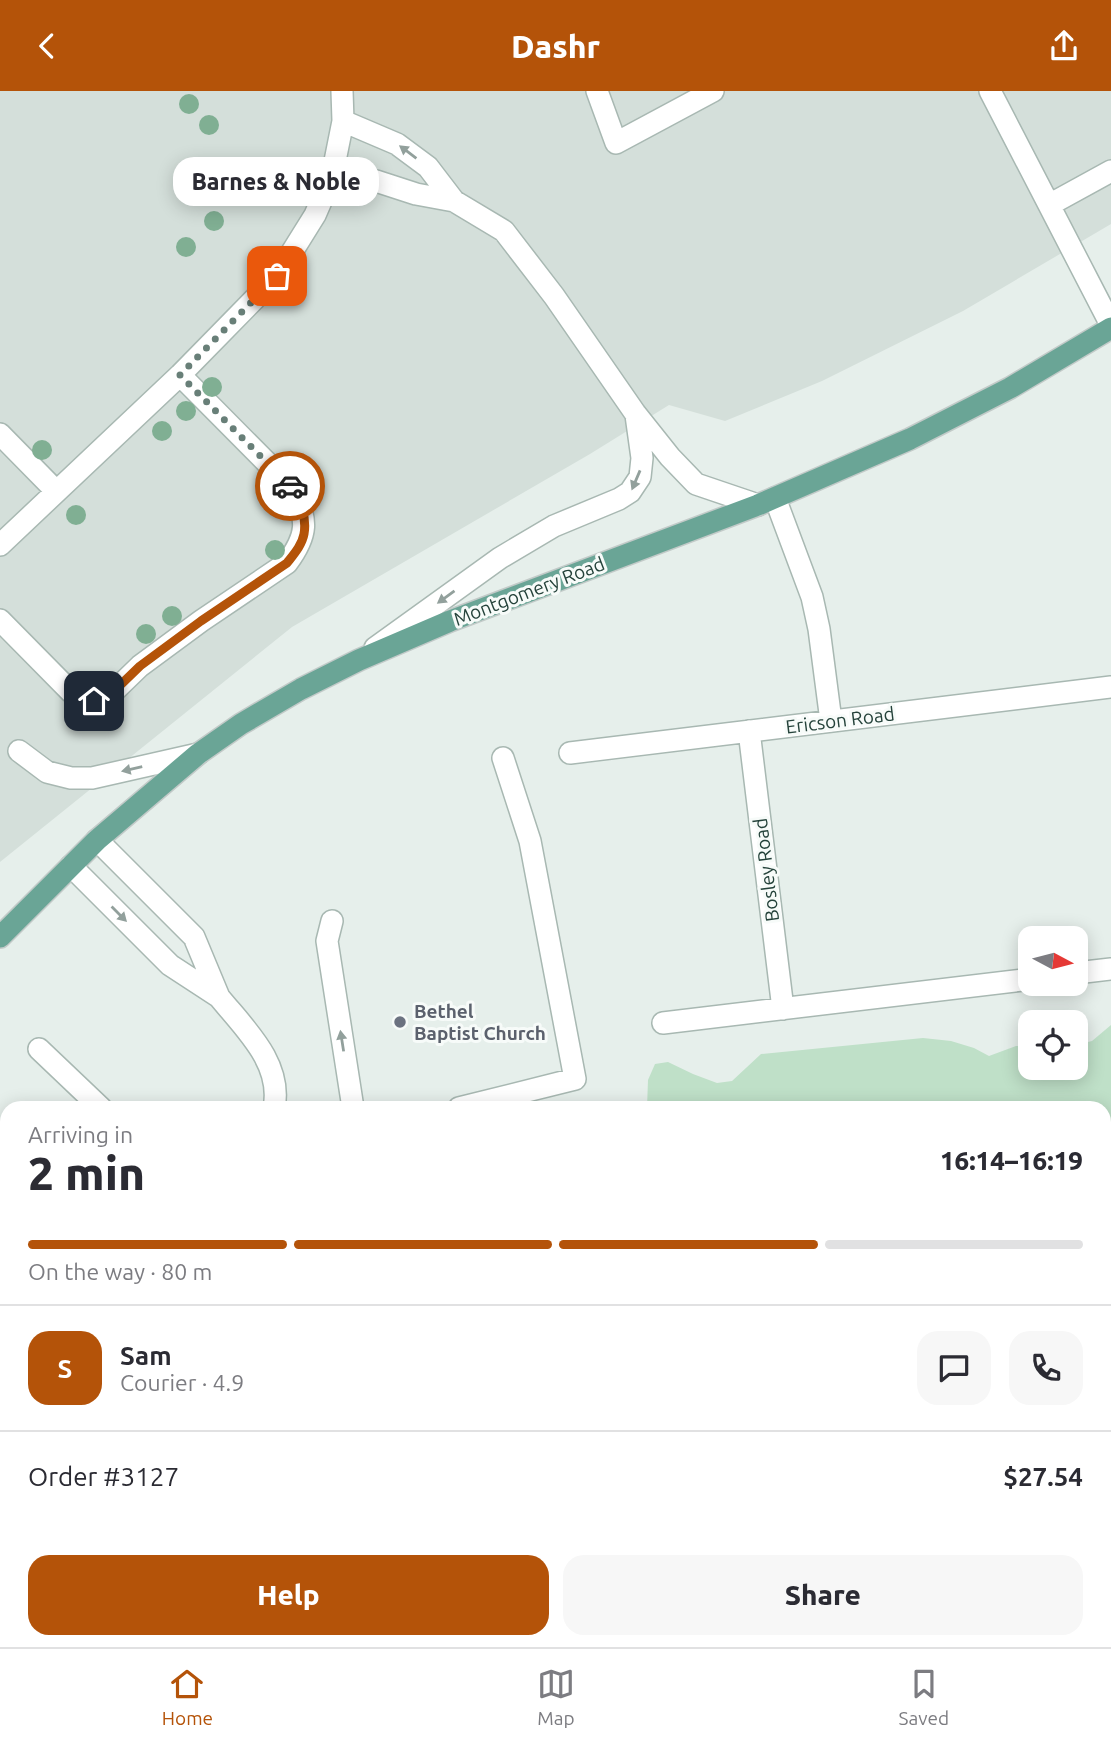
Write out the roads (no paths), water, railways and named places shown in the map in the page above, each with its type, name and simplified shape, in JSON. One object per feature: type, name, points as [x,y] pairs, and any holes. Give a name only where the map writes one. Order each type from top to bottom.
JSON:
[{"type":"main road","name":"Montgomery Road","points":[[0,937],[97,840],[198,754],[293,694],[359,660],[450,621],[767,502],[910,439],[998,394],[1111,326]]},
{"type":"street","points":[[0,545],[180,375],[277,276],[315,215],[332,176],[343,121],[342,91]]},
{"type":"street","points":[[597,91],[616,143],[713,91]]},
{"type":"street","points":[[990,91],[1111,326]]},
{"type":"street","points":[[343,121],[397,144],[428,167],[454,201]]},
{"type":"street","points":[[1049,205],[1111,171]]},
{"type":"street","points":[[332,176],[376,181],[416,194],[454,201],[504,231],[554,296],[635,413],[670,457],[696,484],[767,502],[811,597],[817,619],[831,721]]},
{"type":"street","points":[[0,620],[71,692],[94,701],[108,697],[140,666],[287,563],[298,549],[304,534],[302,508],[293,489],[180,375]]},
{"type":"street","points":[[359,660],[500,558],[554,526],[630,492],[640,477],[642,458],[635,413]]},
{"type":"street","points":[[0,434],[56,491]]},
{"type":"street","name":"Ericson Road","points":[[570,753],[1111,687]]},
{"type":"street","name":"Bosley Road","points":[[749,731],[783,1009]]},
{"type":"street","points":[[19,751],[47,772],[71,778],[92,778],[198,754]]},
{"type":"street","points":[[487,1101],[575,1079],[530,841],[503,758]]},
{"type":"street","points":[[97,840],[194,937],[219,997],[265,1055],[274,1081],[274,1101]]},
{"type":"street","points":[[71,866],[170,965],[219,997]]},
{"type":"street","points":[[332,921],[327,941],[352,1101]]},
{"type":"street","points":[[1088,972],[1111,969]]},
{"type":"street","points":[[663,1023],[1018,981]]},
{"type":"street","points":[[39,1049],[94,1101]]},
{"type":"place","name":"Barnes & Noble","points":[[277,276]]},
{"type":"place","name":"Bethel Baptist Church","points":[[400,1022]]}]
